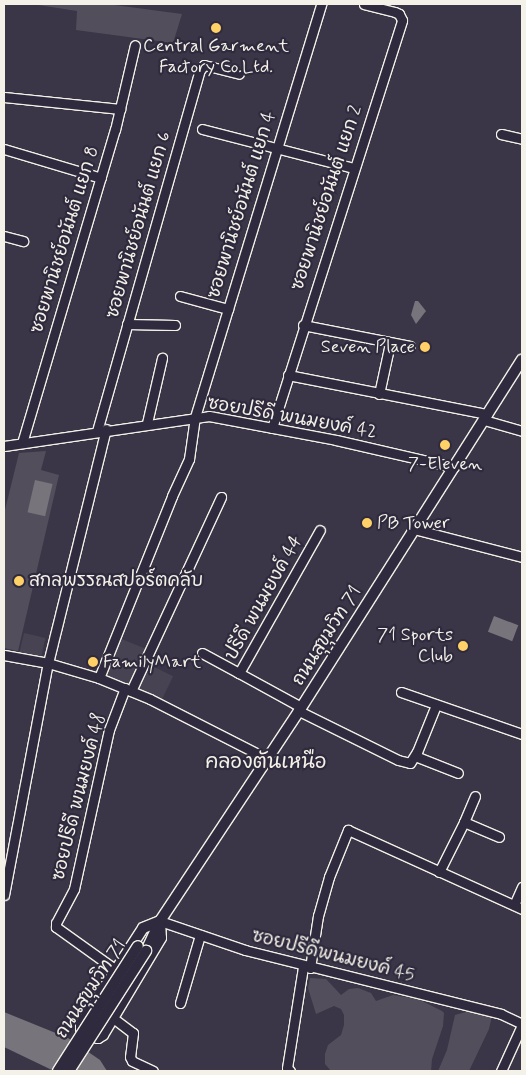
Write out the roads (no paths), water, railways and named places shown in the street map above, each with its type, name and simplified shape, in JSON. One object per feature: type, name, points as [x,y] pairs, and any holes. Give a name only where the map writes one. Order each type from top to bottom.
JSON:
[{"type":"main road","name":"ถนนสุขุมวิท 71","points":[[58,1071],[142,948],[154,938],[158,924],[300,709],[522,360]]},
{"type":"main road","points":[[158,924],[161,938],[103,1035],[98,1038],[92,1038],[81,1029],[81,1024],[116,970],[143,928],[158,924]]},
{"type":"main road","name":"ถนนสุขุมวิท 71","points":[[69,1071],[142,948]]},
{"type":"street","name":"ซอยพานิชย์อนันต์ แยก 4","points":[[99,678],[172,496],[189,459],[196,417],[321,4]]},
{"type":"street","name":"ซอยพานิชย์อนันต์ แยก 2","points":[[272,428],[303,325],[402,20],[400,14],[364,4]]},
{"type":"street","name":"ซอยพานิชย์อนันต์ แยก 8","points":[[22,443],[101,178],[135,44]]},
{"type":"street","name":"ซอยพานิชย์อนันต์ แยก 6","points":[[96,431],[200,70],[204,65],[239,74]]},
{"type":"street","points":[[4,97],[120,109]]},
{"type":"street","points":[[202,129],[354,168]]},
{"type":"street","points":[[501,134],[522,139]]},
{"type":"street","points":[[4,149],[101,178]]},
{"type":"street","points":[[4,236],[23,241]]},
{"type":"street","points":[[180,296],[228,309]]},
{"type":"street","points":[[127,324],[176,325]]},
{"type":"street","points":[[303,325],[410,346]]},
{"type":"street","points":[[378,394],[390,343]]},
{"type":"street","points":[[147,423],[162,358]]},
{"type":"street","points":[[288,375],[486,417],[522,431]]},
{"type":"street","name":"ซอยปรีดี พนมยงค์ 42","points":[[4,446],[106,429],[209,416],[336,440],[454,467]]},
{"type":"street","points":[[4,895],[6,874],[48,663],[106,429]]},
{"type":"street","points":[[128,690],[221,497]]},
{"type":"street","points":[[414,529],[522,557]]},
{"type":"street","name":"ปรีดี พนมยงค์ 44","points":[[320,530],[239,673],[300,709],[398,760],[410,762],[415,756]]},
{"type":"street","points":[[202,652],[239,673]]},
{"type":"street","points":[[4,654],[48,663],[99,678],[128,690],[266,758]]},
{"type":"street","name":"ซอยปรีดี พนมยงค์ 48","points":[[116,970],[56,927],[56,923],[74,889],[109,730],[128,690]]},
{"type":"street","points":[[401,692],[522,734]]},
{"type":"street","points":[[436,705],[415,756],[458,773]]},
{"type":"street","points":[[439,872],[475,796]]},
{"type":"street","points":[[464,822],[499,837]]},
{"type":"street","points":[[290,1071],[286,1068],[306,967],[318,916],[346,831],[352,831],[518,907],[522,887]]},
{"type":"street","name":"ซอยปรีดีพนมยงค์ 45","points":[[158,924],[306,967],[501,1014],[522,1024]]},
{"type":"street","points":[[180,1003],[200,935]]},
{"type":"street","points":[[113,1018],[133,1033],[130,1057],[132,1061],[153,1071]]},
{"type":"street","points":[[501,1071],[522,1024]]},
{"type":"place","name":"Central Garment Factory Co.Ltd.","points":[[216,28]]},
{"type":"place","name":"Seven Place","points":[[425,347]]},
{"type":"place","name":"7-Eleven","points":[[445,445]]},
{"type":"place","name":"PB Tower","points":[[367,523]]},
{"type":"place","name":"สกลพรรณสปอร์ตคลับ","points":[[19,581]]},
{"type":"place","name":"71 Sports Club","points":[[463,646]]},
{"type":"place","name":"FamilyMart","points":[[93,662]]},
{"type":"district","name":"คลองตันเหนือ","points":[[266,762]]}]
